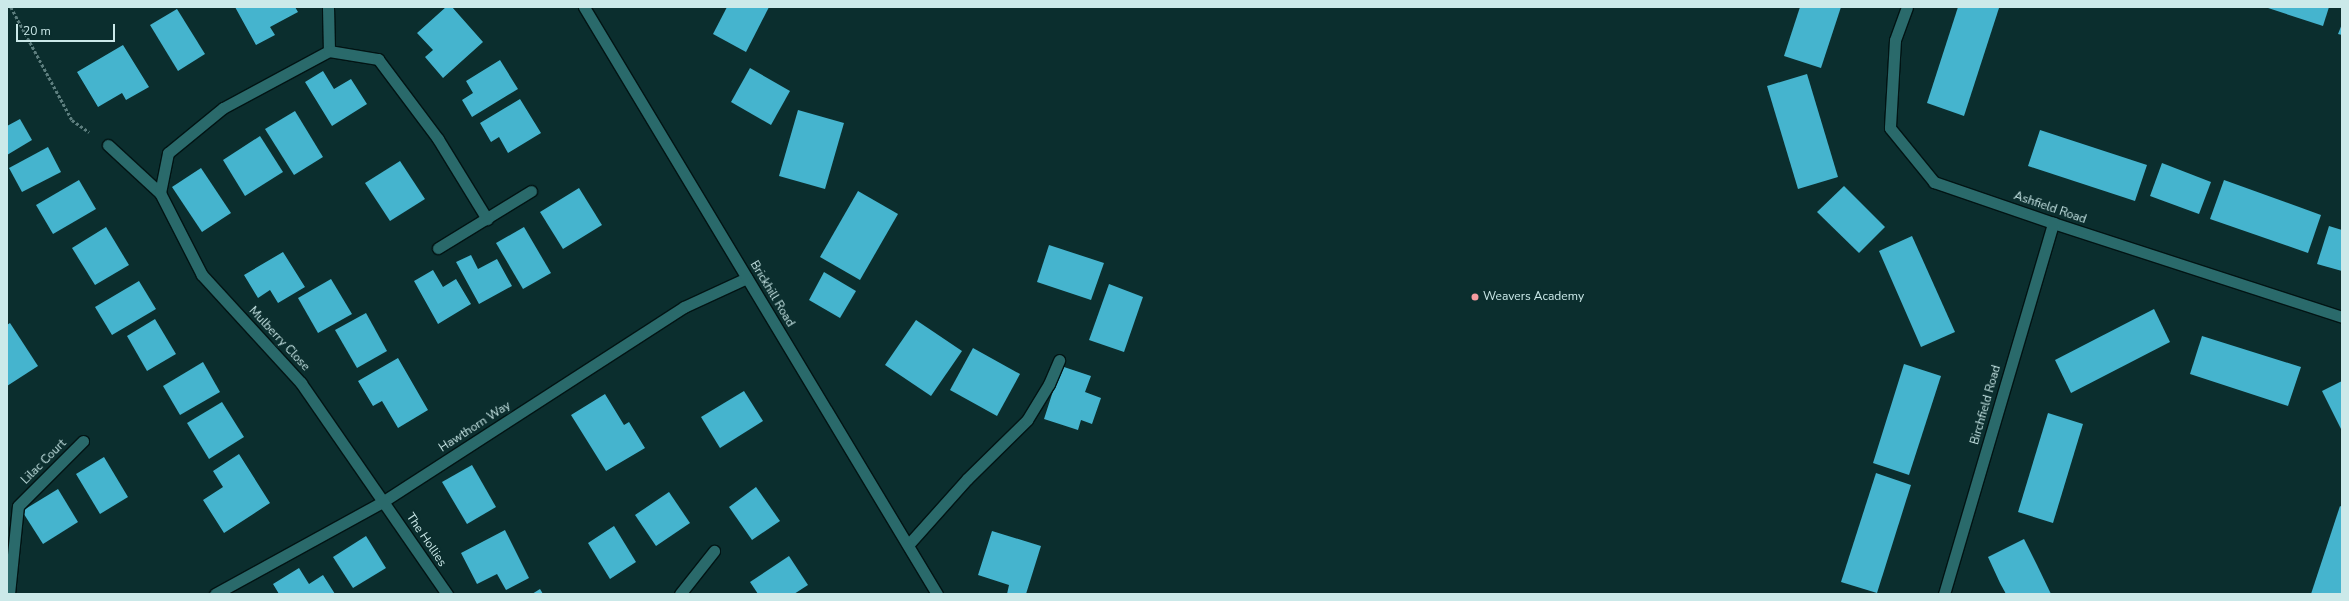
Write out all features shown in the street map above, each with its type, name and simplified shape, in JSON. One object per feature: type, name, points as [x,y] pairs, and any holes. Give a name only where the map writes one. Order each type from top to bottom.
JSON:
[{"type":"street","points":[[328,7],[329,51]]},
{"type":"street","name":"Brickhill Road","points":[[584,7],[937,594]]},
{"type":"street","name":"Ashfield Road","points":[[1907,7],[1896,40],[1890,128],[1934,182],[2053,223],[2342,317]]},
{"type":"street","points":[[160,193],[168,153],[223,108],[329,51],[378,60],[438,139],[487,219]]},
{"type":"street","name":"Mulberry Close","points":[[108,145],[160,193],[202,275],[301,383],[384,501]]},
{"type":"street","points":[[438,248],[531,191]]},
{"type":"street","name":"Birchfield Road","points":[[1944,594],[2053,223]]},
{"type":"street","name":"Hawthorn Way","points":[[215,594],[384,501],[684,307],[747,278]]},
{"type":"street","points":[[908,545],[967,479],[1027,420],[1049,384],[1059,360]]},
{"type":"street","name":"Lilac Court","points":[[9,594],[18,506],[83,441]]},
{"type":"street","name":"The Hollies","points":[[384,501],[447,594]]},
{"type":"street","points":[[680,594],[714,551]]},
{"type":"path","points":[[10,7],[72,120],[108,145]]},
{"type":"building","points":[[235,7],[295,7],[298,12],[270,27],[275,35],[256,45]]},
{"type":"building","points":[[446,7],[452,7],[483,42],[443,78],[425,57],[433,50],[417,33]]},
{"type":"building","points":[[727,7],[769,7],[746,52],[713,34]]},
{"type":"building","points":[[1800,7],[1841,7],[1821,68],[1784,56]]},
{"type":"building","points":[[1958,7],[1999,8],[1964,116],[1927,103]]},
{"type":"building","points":[[2265,7],[2329,7],[2323,26]]},
{"type":"building","points":[[177,9],[205,54],[178,71],[150,25]]},
{"type":"building","points":[[2342,24],[2342,35],[2338,34]]},
{"type":"building","points":[[123,45],[149,87],[126,100],[122,93],[98,107],[77,72]]},
{"type":"building","points":[[500,60],[518,89],[472,117],[462,100],[473,93],[466,81]]},
{"type":"building","points":[[750,68],[790,91],[771,125],[731,102]]},
{"type":"building","points":[[323,71],[334,89],[351,79],[367,104],[332,126],[305,82]]},
{"type":"building","points":[[1807,74],[1838,177],[1798,189],[1767,86]]},
{"type":"building","points":[[520,99],[541,133],[508,153],[499,137],[491,142],[480,123]]},
{"type":"building","points":[[798,110],[844,123],[825,189],[779,176]]},
{"type":"building","points":[[295,111],[323,157],[294,175],[265,129]]},
{"type":"building","points":[[20,119],[32,140],[7,155],[7,126]]},
{"type":"building","points":[[2040,130],[2147,165],[2135,201],[2028,166]]},
{"type":"building","points":[[260,136],[283,172],[245,196],[223,160]]},
{"type":"building","points":[[48,147],[61,172],[22,192],[9,168]]},
{"type":"building","points":[[400,161],[425,199],[390,221],[365,183]]},
{"type":"building","points":[[2162,163],[2211,182],[2199,214],[2150,196]]},
{"type":"building","points":[[201,168],[231,213],[202,232],[172,187]]},
{"type":"building","points":[[79,180],[96,209],[53,234],[36,205]]},
{"type":"building","points":[[2224,180],[2321,215],[2308,253],[2210,219]]},
{"type":"building","points":[[1844,186],[1885,227],[1859,253],[1817,212]]},
{"type":"building","points":[[579,188],[602,225],[563,249],[540,212]]},
{"type":"building","points":[[858,191],[898,214],[860,280],[820,257]]},
{"type":"building","points":[[2329,226],[2342,230],[2342,271],[2317,264]]},
{"type":"building","points":[[106,227],[129,265],[95,285],[72,248]]},
{"type":"building","points":[[524,227],[551,273],[523,289],[496,243]]},
{"type":"building","points":[[1912,236],[1955,332],[1921,347],[1879,251]]},
{"type":"building","points":[[1049,245],[1104,263],[1091,300],[1037,282]]},
{"type":"building","points":[[283,252],[305,287],[278,303],[270,290],[258,298],[244,275]]},
{"type":"building","points":[[471,255],[478,269],[497,259],[512,286],[479,304],[456,262]]},
{"type":"building","points":[[433,270],[443,287],[456,279],[471,304],[438,324],[414,281]]},
{"type":"building","points":[[824,272],[856,291],[840,318],[809,300]]},
{"type":"building","points":[[331,279],[352,314],[318,333],[298,298]]},
{"type":"building","points":[[139,281],[156,309],[112,335],[95,307]]},
{"type":"building","points":[[1109,284],[1143,297],[1124,352],[1089,340]]},
{"type":"building","points":[[2154,309],[2170,342],[2071,393],[2055,360]]},
{"type":"building","points":[[366,313],[387,351],[357,368],[335,330]]},
{"type":"building","points":[[155,319],[176,354],[147,371],[127,336]]},
{"type":"building","points":[[916,320],[962,351],[931,396],[885,365]]},
{"type":"building","points":[[10,323],[38,366],[7,386],[7,325]]},
{"type":"building","points":[[2202,336],[2301,367],[2288,406],[2190,374]]},
{"type":"building","points":[[973,348],[1020,374],[997,416],[950,390]]},
{"type":"building","points":[[398,358],[428,410],[398,428],[382,401],[373,406],[358,381]]},
{"type":"building","points":[[203,362],[220,392],[180,415],[163,386]]},
{"type":"building","points":[[1904,364],[1941,376],[1909,475],[1873,463]]},
{"type":"building","points":[[1061,366],[1091,376],[1085,392],[1101,398],[1092,424],[1081,420],[1078,430],[1044,419]]},
{"type":"building","points":[[2342,381],[2342,431],[2322,391]]},
{"type":"building","points":[[744,391],[763,421],[720,448],[701,417]]},
{"type":"building","points":[[605,394],[624,425],[629,422],[645,448],[606,471],[571,415]]},
{"type":"building","points":[[222,402],[244,437],[209,459],[187,423]]},
{"type":"building","points":[[2048,413],[2083,424],[2053,523],[2018,512]]},
{"type":"building","points":[[239,454],[270,503],[224,533],[203,500],[223,487],[213,471]]},
{"type":"building","points":[[104,457],[128,497],[100,514],[76,474]]},
{"type":"building","points":[[472,465],[496,507],[467,524],[442,482]]},
{"type":"building","points":[[1876,473],[1911,485],[1877,593],[1841,582]]},
{"type":"building","points":[[756,487],[780,521],[752,540],[729,507]]},
{"type":"building","points":[[58,489],[78,522],[43,544],[22,511]]},
{"type":"building","points":[[669,492],[690,523],[656,546],[635,515]]},
{"type":"building","points":[[2340,506],[2342,507],[2342,594],[2311,594]]},
{"type":"building","points":[[614,526],[636,562],[610,579],[588,543]]},
{"type":"building","points":[[505,530],[529,578],[506,590],[497,574],[477,584],[461,553]]},
{"type":"building","points":[[992,531],[1041,546],[1026,594],[1007,594],[1009,585],[978,575]]},
{"type":"building","points":[[366,536],[386,568],[353,588],[333,557]]},
{"type":"building","points":[[2024,539],[2051,594],[2006,594],[2000,583],[1988,557]]},
{"type":"building","points":[[789,556],[808,585],[794,594],[758,594],[750,582]]},
{"type":"building","points":[[299,568],[309,584],[323,575],[335,594],[279,594],[273,584]]},
{"type":"building","points":[[540,589],[543,594],[532,594]]},
{"type":"place","name":"Weavers Academy","points":[[1475,297]]}]
